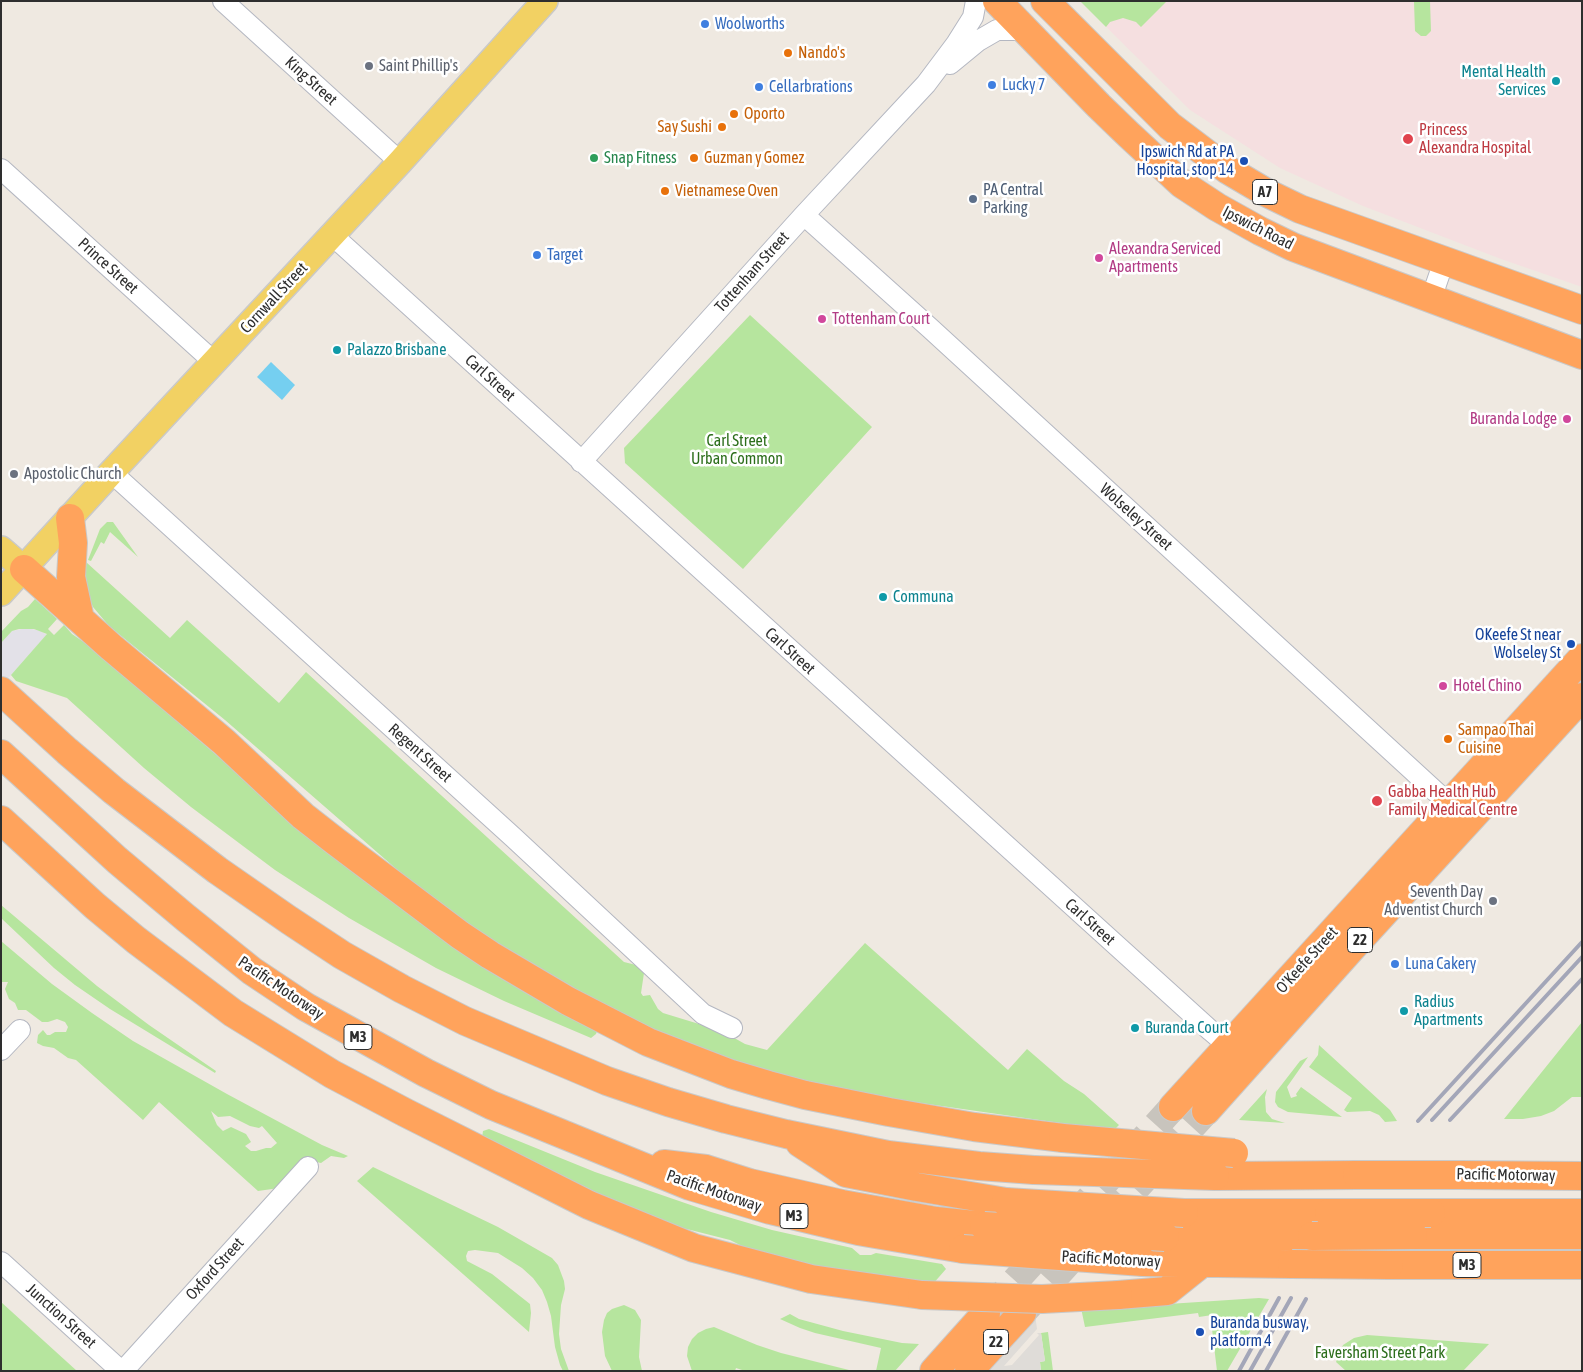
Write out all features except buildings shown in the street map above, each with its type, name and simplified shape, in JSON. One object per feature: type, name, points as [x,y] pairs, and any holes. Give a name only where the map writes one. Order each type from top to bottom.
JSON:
[{"type":"highway","name":"Ipswich Road","points":[[997,1],[1099,106],[1182,184],[1217,207],[1277,239],[1582,355]]},
{"type":"highway","name":"A7","points":[[1045,1],[1170,126],[1228,170],[1267,193],[1300,209],[1582,310]]},
{"type":"highway","points":[[70,518],[74,543],[71,576],[80,619]]},
{"type":"highway","points":[[24,569],[224,742],[303,816],[371,869],[490,955],[568,1001],[648,1042],[731,1074],[805,1095],[974,1127],[1062,1138],[1234,1153],[1287,1175]]},
{"type":"highway","name":"O'Keefe Street","points":[[1206,1111],[1350,950],[1582,658]]},
{"type":"highway","name":"Pacific Motorway","points":[[1,691],[67,752],[114,791],[217,870],[288,920],[342,954],[402,989],[465,1021],[607,1080],[668,1102],[786,1134],[888,1155],[979,1166],[1034,1170],[1215,1176],[1582,1176]]},
{"type":"highway","name":"O'Keefe Street","points":[[1173,1107],[1229,1046],[1458,812],[1582,697]]},
{"type":"highway","name":"Pacific Motorway","points":[[1,754],[117,860],[186,918],[252,971],[306,1007],[426,1073],[491,1105],[631,1160],[690,1186],[770,1210],[858,1231],[963,1249],[1143,1262],[1582,1265]]},
{"type":"highway","points":[[1,820],[95,906],[184,977],[233,1013],[332,1074],[414,1117],[590,1205],[694,1248],[811,1279],[922,1295],[1042,1299],[1167,1291],[1202,1263]]},
{"type":"highway","points":[[786,1134],[846,1173],[1006,1202],[1184,1213],[1582,1213]]},
{"type":"highway","points":[[631,1160],[706,1169],[750,1183],[842,1204],[936,1221],[984,1226],[1165,1237],[1582,1235]]},
{"type":"highway","name":"22","points":[[934,1371],[986,1313]]},
{"type":"highway","name":"22","points":[[969,1371],[1022,1313]]},
{"type":"main road","name":"Cornwall Street","points":[[1,593],[400,162],[545,1]]},
{"type":"main road","points":[[1,549],[24,569]]},
{"type":"street","name":"King Street","points":[[223,1],[400,162]]},
{"type":"street","name":"Tottenham Street","points":[[581,462],[804,215],[926,84],[956,44],[973,17],[976,1]]},
{"type":"street","name":"Tottenham Street","points":[[926,84],[978,41],[997,30],[1025,30]]},
{"type":"street","name":"Prince Street","points":[[1,169],[214,362]]},
{"type":"street","name":"Wolseley Street","points":[[804,215],[1458,812]]},
{"type":"street","name":"Carl Street","points":[[332,235],[581,462],[1250,1064]]},
{"type":"street","points":[[1431,299],[1444,260]]},
{"type":"street","name":"Regent Street","points":[[111,472],[521,845],[703,1014],[732,1028]]},
{"type":"street","points":[[1,1050],[20,1030]]},
{"type":"street","name":"Oxford Street","points":[[122,1371],[308,1167]]},
{"type":"street","name":"Junction Street","points":[[1,1262],[122,1371]]},
{"type":"shaded area","name":"Princess Alexandra Hospital","points":[[1080,1],[1582,1],[1582,287],[1501,259],[1363,206],[1280,168],[1190,110]]},
{"type":"shaded area","points":[[27,628],[41,631],[47,635],[1,686],[1,643],[12,631]]},
{"type":"shaded area","points":[[1035,1314],[1037,1329],[1004,1366],[1012,1365],[1039,1335],[1037,1333],[1041,1333],[1045,1361],[1040,1362],[1041,1371],[983,1371]]},
{"type":"green space","points":[[1080,1],[1167,1],[1141,27],[1136,22],[1123,18],[1110,22],[1106,27]]},
{"type":"green space","points":[[1430,1],[1431,31],[1426,36],[1421,36],[1415,31],[1414,2]]},
{"type":"green space","name":"Carl Street Urban Common","points":[[750,315],[872,427],[743,569],[625,463],[624,448]]},
{"type":"green space","points":[[107,522],[113,522],[138,557],[110,532],[104,544],[101,542],[91,561],[88,560],[100,529]]},
{"type":"green space","points":[[86,562],[170,638],[187,620],[279,703],[306,672],[624,962],[636,965],[644,973],[641,993],[643,996],[650,995],[658,1009],[663,1013],[722,1031],[745,1044],[767,1050],[865,943],[1008,1070],[1027,1049],[1064,1081],[1084,1094],[1119,1125],[1115,1129],[1074,1125],[872,1096],[792,1078],[709,1053],[624,1018],[494,942],[424,893],[225,720],[109,626],[93,607],[82,583]]},
{"type":"green space","points":[[35,599],[57,619],[48,629],[54,635],[64,625],[72,634],[88,645],[242,777],[597,1031],[596,1034],[591,1038],[504,1001],[436,968],[349,918],[275,870],[191,807],[144,768],[67,698],[16,681],[11,675],[47,634],[34,629],[19,629],[12,631],[1,643],[1,632]]},
{"type":"green space","points":[[1,905],[97,986],[149,1025],[216,1071],[215,1073],[110,1009],[75,985],[1,918]]},
{"type":"green space","points":[[1,941],[52,984],[133,1041],[322,1145],[348,1156],[344,1158],[331,1156],[321,1163],[312,1161],[286,1187],[258,1191],[159,1102],[143,1120],[76,1060],[68,1058],[54,1048],[37,1043],[38,1035],[43,1030],[47,1035],[50,1035],[55,1032],[66,1032],[68,1027],[65,1022],[57,1019],[42,1022],[26,1010],[18,1010],[15,1003],[9,999],[5,989],[8,982],[2,982]],"holes":[[[211,1111],[218,1117],[230,1116],[250,1126],[259,1128],[262,1126],[277,1143],[271,1148],[251,1151],[245,1146],[251,1142],[246,1134],[231,1127],[223,1131],[217,1125]]]},
{"type":"green space","points":[[1582,1022],[1582,1097],[1572,1097],[1554,1111],[1541,1116],[1523,1119],[1504,1119]]},
{"type":"green space","points":[[1319,1045],[1390,1110],[1397,1121],[1385,1122],[1379,1115],[1370,1111],[1347,1112],[1344,1110],[1352,1098],[1309,1067],[1318,1055]]},
{"type":"green space","points":[[1308,1057],[1287,1087],[1291,1098],[1297,1096],[1296,1094],[1301,1087],[1342,1117],[1288,1112],[1278,1107],[1275,1102],[1276,1092],[1300,1061]]},
{"type":"green space","points":[[1267,1089],[1265,1097],[1266,1112],[1272,1119],[1285,1123],[1239,1120]]},
{"type":"green space","points":[[489,1129],[595,1172],[711,1212],[772,1230],[852,1248],[860,1255],[876,1253],[942,1264],[946,1269],[932,1285],[845,1275],[752,1251],[730,1240],[671,1225],[598,1197],[482,1138],[483,1131]]},
{"type":"green space","points":[[373,1167],[498,1227],[552,1258],[558,1265],[564,1281],[565,1289],[561,1305],[559,1334],[561,1349],[569,1371],[563,1371],[560,1365],[547,1302],[542,1290],[533,1278],[522,1268],[498,1253],[475,1250],[468,1251],[466,1256],[467,1261],[492,1274],[530,1304],[529,1332],[357,1181]]},
{"type":"green space","points":[[1259,1298],[1269,1299],[1227,1371],[1217,1371],[1212,1315],[1199,1317],[1198,1313],[1085,1327],[1081,1308],[1108,1308]]},
{"type":"green space","points":[[1,1302],[77,1371],[1,1371]]},
{"type":"green space","points":[[624,1305],[635,1310],[641,1320],[639,1357],[642,1371],[612,1371],[605,1356],[602,1332],[604,1320],[607,1313],[612,1309]]},
{"type":"green space","points":[[790,1314],[799,1319],[843,1331],[902,1343],[919,1344],[895,1371],[876,1371],[881,1348],[815,1333],[780,1319]]},
{"type":"green space","points":[[714,1327],[781,1353],[853,1371],[745,1371],[736,1368],[735,1371],[692,1371],[687,1356],[688,1347],[692,1339],[698,1333]]},
{"type":"green space","points":[[1048,1332],[1053,1371],[1041,1371],[1040,1362],[1045,1361],[1041,1333]]},
{"type":"green space","name":"Faversham Street Park","points":[[1367,1335],[1489,1344],[1463,1371],[1346,1371],[1336,1362],[1343,1345],[1354,1338]]},
{"type":"water","points":[[271,362],[295,385],[282,400],[257,377]]},
{"type":"tunnel","points":[[987,1312],[1173,1107]]},
{"type":"tunnel","points":[[1022,1313],[1206,1111]]},
{"type":"railway","points":[[1418,1121],[1582,942]]},
{"type":"railway","points":[[1432,1120],[1582,957]]},
{"type":"railway","points":[[1450,1120],[1582,979]]},
{"type":"railway","points":[[1239,1371],[1279,1298]]},
{"type":"railway","points":[[1250,1371],[1291,1298]]},
{"type":"railway","points":[[1266,1371],[1306,1299]]},
{"type":"place","name":"Woolworths","points":[[705,24]]},
{"type":"place","name":"Nando's","points":[[788,53]]},
{"type":"place","name":"Saint Phillip's","points":[[369,66]]},
{"type":"place","name":"Mental Health Services","points":[[1556,81]]},
{"type":"place","name":"Lucky 7","points":[[992,85]]},
{"type":"place","name":"Cellarbrations","points":[[759,87]]},
{"type":"place","name":"Oporto","points":[[734,114]]},
{"type":"place","name":"Say Sushi","points":[[722,127]]},
{"type":"place","name":"Princess Alexandra Hospital","points":[[1408,139]]},
{"type":"place","name":"Snap Fitness","points":[[594,158]]},
{"type":"place","name":"Guzman y Gomez","points":[[694,158]]},
{"type":"place","name":"Ipswich Rd at PA Hospital, stop 14","points":[[1244,161]]},
{"type":"place","name":"Vietnamese Oven","points":[[665,191]]},
{"type":"place","name":"PA Central Parking","points":[[973,199]]},
{"type":"place","name":"Target","points":[[537,255]]},
{"type":"place","name":"Alexandra Serviced Apartments","points":[[1099,258]]},
{"type":"place","name":"Tottenham Court","points":[[822,319]]},
{"type":"place","name":"Palazzo Brisbane","points":[[337,350]]},
{"type":"place","name":"Buranda Lodge","points":[[1567,419]]},
{"type":"place","name":"Apostolic Church","points":[[14,474]]},
{"type":"place","name":"Communa","points":[[883,597]]},
{"type":"place","name":"OKeefe St near Wolseley St","points":[[1571,644]]},
{"type":"place","name":"Hotel Chino","points":[[1443,686]]},
{"type":"place","name":"Sampao Thai Cuisine","points":[[1448,739]]},
{"type":"place","name":"Gabba Health Hub Family Medical Centre","points":[[1377,801]]},
{"type":"place","name":"Seventh Day Adventist Church","points":[[1493,901]]},
{"type":"place","name":"Luna Cakery","points":[[1395,964]]},
{"type":"place","name":"Radius Apartments","points":[[1404,1011]]},
{"type":"place","name":"Buranda Court","points":[[1135,1028]]},
{"type":"place","name":"Buranda busway, platform 4","points":[[1200,1332]]}]
